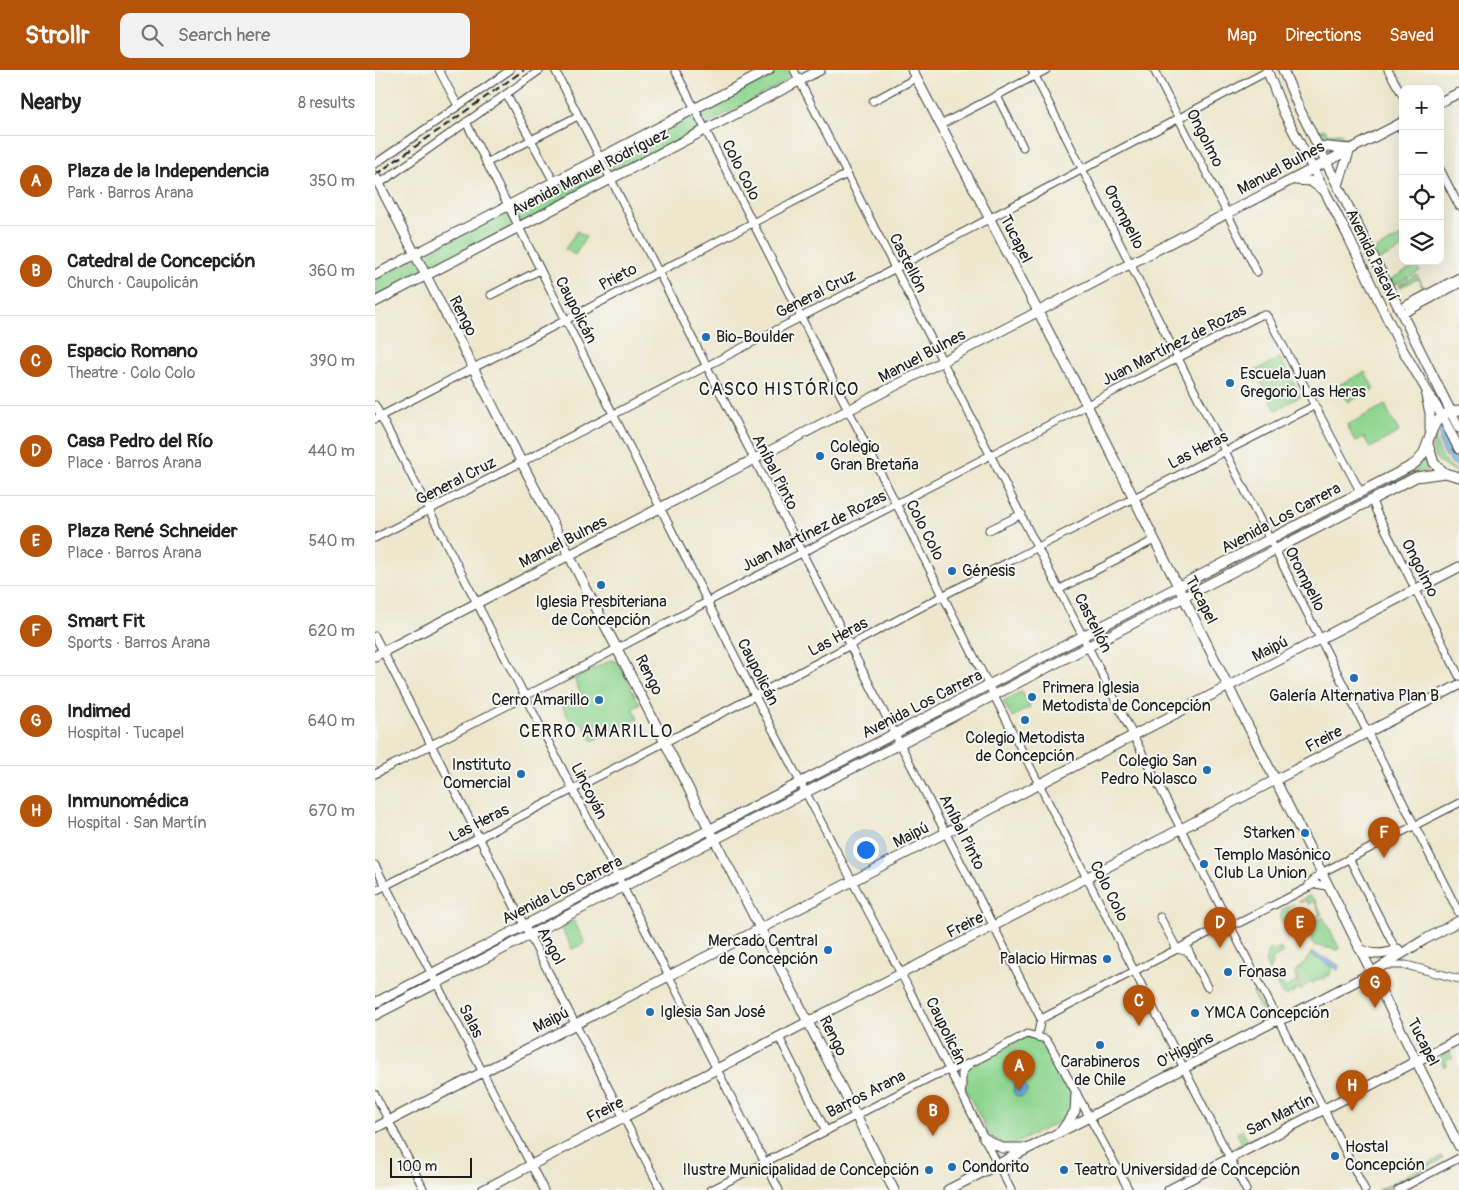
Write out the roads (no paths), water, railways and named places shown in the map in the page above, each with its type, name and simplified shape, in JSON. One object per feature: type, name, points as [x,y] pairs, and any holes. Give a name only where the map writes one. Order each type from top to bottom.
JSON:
[{"type":"main road","name":"Avenida Manuel Rodríguez","points":[[375,275],[769,70]]},
{"type":"main road","name":"Avenida Manuel Rodríguez","points":[[375,302],[820,70]]},
{"type":"main road","name":"Avenida Paicaví","points":[[1283,70],[1318,146],[1459,428]]},
{"type":"main road","name":"Avenida Paicaví","points":[[1267,71],[1284,113],[1418,377],[1451,412],[1459,449]]},
{"type":"main road","name":"Tucapel","points":[[914,74],[1037,313],[1087,405],[1459,1146]]},
{"type":"main road","points":[[1444,100],[1459,92]]},
{"type":"main road","name":"Manuel Bulnes","points":[[379,654],[1399,124]]},
{"type":"main road","points":[[1318,146],[1350,149],[1339,185]]},
{"type":"main road","name":"Rengo","points":[[377,180],[667,742],[894,1190]]},
{"type":"main road","points":[[1290,181],[1310,181],[1324,192]]},
{"type":"main road","points":[[1418,377],[1429,407],[1431,459],[1445,473]]},
{"type":"main road","name":"Avenida Los Carrera","points":[[375,1003],[897,735],[1415,464],[1423,456],[1434,424],[1451,412]]},
{"type":"main road","name":"Avenida Los Carrera","points":[[375,1015],[806,794],[1419,475],[1445,473],[1459,477]]},
{"type":"main road","name":"Maipú","points":[[375,1128],[1459,567]]},
{"type":"main road","name":"Freire","points":[[483,1190],[1275,782],[1459,685]]},
{"type":"main road","name":"O'Higgins","points":[[949,1190],[1278,1019],[1287,1017],[1371,973],[1459,921]]},
{"type":"main road","points":[[1359,948],[1379,954],[1424,940]]},
{"type":"main road","name":"San Martín","points":[[1169,1190],[1459,1039]]},
{"type":"main road","points":[[1061,1131],[1075,1111],[1076,1094]]},
{"type":"main road","points":[[984,1138],[1002,1148],[1032,1147]]},
{"type":"street","points":[[439,70],[457,106]]},
{"type":"street","points":[[375,164],[510,70]]},
{"type":"street","points":[[377,180],[466,122],[540,70]]},
{"type":"street","name":"Aníbal Pinto","points":[[555,70],[657,272],[902,744],[1041,1019]]},
{"type":"street","name":"Colo Colo","points":[[675,70],[1246,1190]]},
{"type":"street","name":"Castellón","points":[[794,70],[1039,547],[1365,1190]]},
{"type":"street","points":[[940,125],[997,96],[1034,73],[1046,70]]},
{"type":"street","name":"Ongolmo","points":[[1154,70],[1257,272]]},
{"type":"street","points":[[1388,70],[1399,89]]},
{"type":"street","name":"General Cruz","points":[[375,538],[896,268],[1267,71]]},
{"type":"street","name":"Orompello","points":[[1034,73],[1132,263],[1459,912]]},
{"type":"street","points":[[873,102],[914,74]]},
{"type":"street","points":[[506,94],[554,182]]},
{"type":"street","points":[[997,96],[1023,147]]},
{"type":"street","points":[[486,163],[578,116]]},
{"type":"street","name":"Caupolicán","points":[[466,122],[755,696],[1011,1190]]},
{"type":"street","name":"Prieto","points":[[378,418],[847,174]]},
{"type":"street","points":[[1443,175],[1459,206]]},
{"type":"street","points":[[491,295],[540,270]]},
{"type":"street","points":[[1406,305],[1459,278]]},
{"type":"street","points":[[1403,314],[1459,284]]},
{"type":"street","name":"Juan Martínez de Rozas","points":[[375,774],[1261,315],[1267,316],[1314,406]]},
{"type":"street","name":"Lincoyán","points":[[375,405],[378,418],[429,510],[779,1190]]},
{"type":"street","points":[[1314,406],[1361,493]]},
{"type":"street","name":"Las Heras","points":[[375,891],[667,742],[943,596],[1314,406]]},
{"type":"street","name":"Ongolmo","points":[[1372,500],[1459,676]]},
{"type":"street","points":[[989,530],[1022,514]]},
{"type":"street","points":[[1060,589],[1154,540]]},
{"type":"street","name":"Angol","points":[[375,636],[379,654],[431,745],[577,1024],[661,1190]]},
{"type":"street","points":[[1301,891],[1321,873],[1459,803]]},
{"type":"street","points":[[1349,858],[1396,950]]},
{"type":"street","name":"Salas","points":[[375,865],[544,1190]]},
{"type":"street","points":[[1129,1190],[1091,1116],[1076,1094],[1049,1043],[1037,1036],[1041,1019],[1228,923],[1239,923],[1315,884],[1327,886]]},
{"type":"street","points":[[1161,917],[1177,949],[1189,952]]},
{"type":"street","points":[[1235,935],[1239,923]]},
{"type":"street","points":[[1185,945],[1207,987]]},
{"type":"street","points":[[1381,966],[1406,965],[1459,979]]},
{"type":"street","name":"Barros Arana","points":[[711,1190],[933,1076],[973,1062],[1024,1035],[1037,1036]]},
{"type":"street","points":[[779,1037],[826,1131]]},
{"type":"street","points":[[962,1094],[962,1073],[967,1065],[973,1062]]},
{"type":"street","points":[[375,1094],[424,1190]]},
{"type":"street","points":[[1398,1190],[1459,1158]]},
{"type":"water","points":[[1441,424],[1459,459],[1459,468],[1448,460],[1442,449],[1439,437]]},
{"type":"water","points":[[1312,952],[1339,965],[1338,970],[1311,955]]},
{"type":"water","points":[[1020,1083],[1025,1085],[1027,1090],[1025,1095],[1020,1097],[1015,1095],[1013,1090],[1015,1085]]},
{"type":"railway","points":[[375,175],[524,70]]},
{"type":"place","name":"Bio-Boulder","points":[[706,337]]},
{"type":"place","name":"Escuela Juan Gregorio Las Heras","points":[[1230,383]]},
{"type":"place","name":"Colegio Gran Bretaña","points":[[820,456]]},
{"type":"place","name":"Génesis","points":[[952,571]]},
{"type":"place","name":"Iglesia Presbiteriana de Concepción","points":[[601,585]]},
{"type":"place","name":"Galería Alternativa Plan B","points":[[1354,678]]},
{"type":"place","name":"Primera Iglesia Metodista de Concepción","points":[[1032,697]]},
{"type":"place","name":"Cerro Amarillo","points":[[599,700]]},
{"type":"place","name":"Colegio Metodista de Concepción","points":[[1025,720]]},
{"type":"place","name":"Colegio San Pedro Nolasco","points":[[1207,770]]},
{"type":"place","name":"Instituto Comercial","points":[[521,774]]},
{"type":"place","name":"Starken","points":[[1305,833]]},
{"type":"place","name":"Smart Fit","points":[[1384,858]]},
{"type":"place","name":"Templo Masónico Club La Union","points":[[1204,864]]},
{"type":"place","name":"Casa Pedro del Río","points":[[1220,948]]},
{"type":"place","name":"Plaza René Schneider","points":[[1300,948]]},
{"type":"place","name":"Mercado Central de Concepción","points":[[828,950]]},
{"type":"place","name":"Palacio Hirmas","points":[[1107,959]]},
{"type":"place","name":"Fonasa","points":[[1228,972]]},
{"type":"place","name":"Indimed","points":[[1375,1008]]},
{"type":"place","name":"Iglesia San José","points":[[650,1012]]},
{"type":"place","name":"YMCA Concepción","points":[[1195,1013]]},
{"type":"place","name":"Espacio Romano","points":[[1139,1026]]},
{"type":"place","name":"Carabineros de Chile","points":[[1100,1045]]},
{"type":"place","name":"Plaza de la Independencia","points":[[1019,1091]]},
{"type":"place","name":"Inmunomédica","points":[[1352,1111]]},
{"type":"place","name":"Catedral de Concepción","points":[[933,1136]]},
{"type":"place","name":"Hostal Concepción","points":[[1335,1156]]},
{"type":"place","name":"Condorito","points":[[952,1167]]},
{"type":"place","name":"Ilustre Municipalidad de Concepción","points":[[929,1170]]},
{"type":"place","name":"Teatro Universidad de Concepción","points":[[1064,1170]]},
{"type":"district","name":"CASCO HISTÓRICO","points":[[779,389]]},
{"type":"district","name":"CERRO AMARILLO","points":[[596,731]]}]
